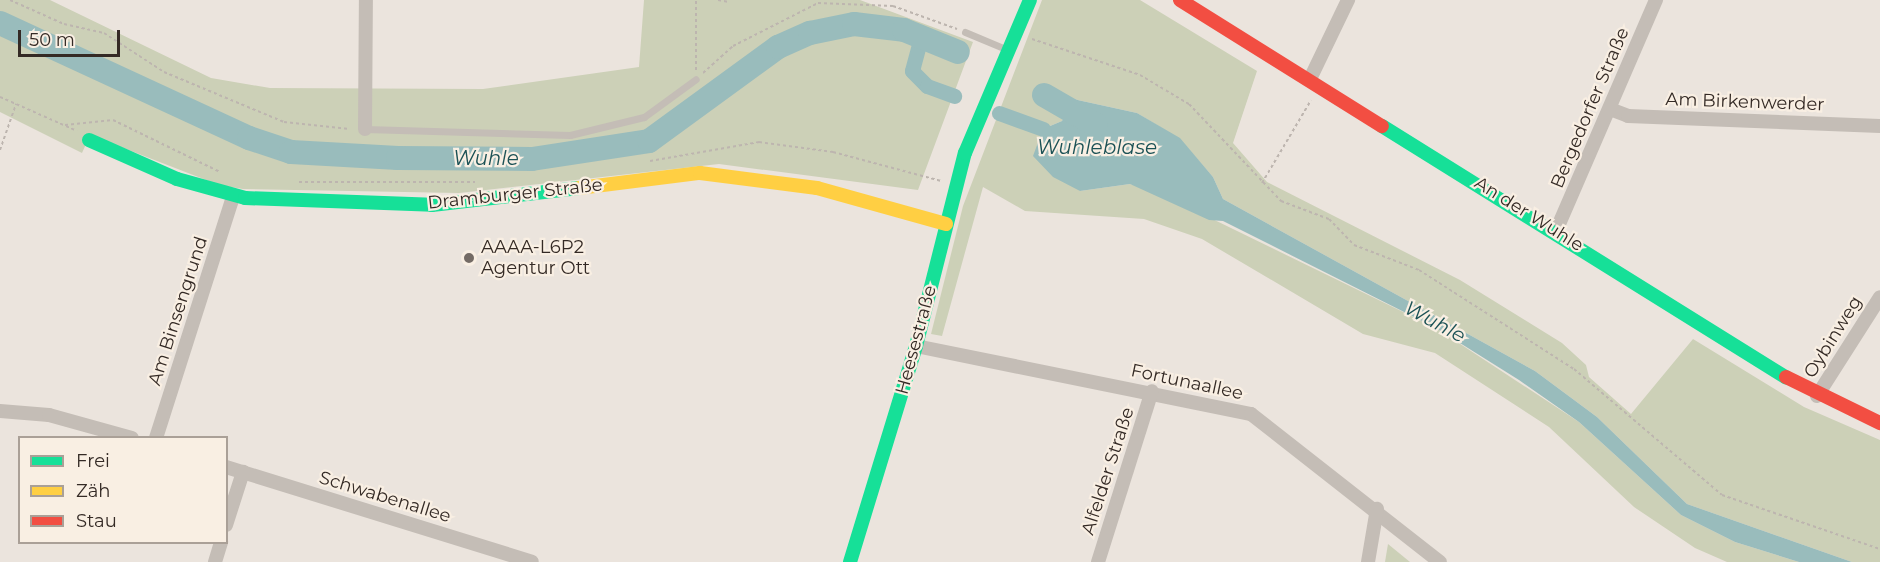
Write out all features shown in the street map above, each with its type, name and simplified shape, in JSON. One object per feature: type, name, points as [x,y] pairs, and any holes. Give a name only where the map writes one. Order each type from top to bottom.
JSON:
[{"type":"street","points":[[365,129],[366,0]]},
{"type":"street","name":"Heesestraße","points":[[850,562],[916,346],[946,224],[978,116],[987,91],[1030,0]]},
{"type":"street","name":"An der Wuhle","points":[[1180,0],[1556,231],[1817,396],[1880,423]]},
{"type":"street","points":[[1315,83],[1348,0]]},
{"type":"street","name":"Bergedorfer Straße","points":[[1556,231],[1656,0]]},
{"type":"street","name":"Am Birkenwerder","points":[[1610,109],[1628,116],[1880,126]]},
{"type":"street","name":"Dramburger Straße","points":[[89,141],[233,196],[432,205],[700,173],[817,188],[946,224]]},
{"type":"street","name":"Am Binsengrund","points":[[157,436],[233,196]]},
{"type":"street","name":"Oybinweg","points":[[1817,396],[1880,297]]},
{"type":"street","name":"Fortunaallee","points":[[916,346],[1152,391],[1251,414],[1377,509],[1440,562]]},
{"type":"street","name":"Alfelder Straße","points":[[1098,562],[1152,391]]},
{"type":"street","points":[[0,411],[49,415],[125,436]]},
{"type":"street","name":"Schwabenallee","points":[[228,468],[532,562]]},
{"type":"street","points":[[228,519],[243,472]]},
{"type":"street","points":[[1368,562],[1377,509]]},
{"type":"street","points":[[215,562],[221,544]]},
{"type":"lane","points":[[965,32],[1008,50]]},
{"type":"lane","points":[[365,129],[570,135],[644,117],[696,79]]},
{"type":"path","points":[[10,0],[64,24],[104,33],[164,72],[284,122],[365,129]]},
{"type":"path","points":[[696,0],[696,79]]},
{"type":"path","points":[[718,0],[729,2]]},
{"type":"path","points":[[696,79],[733,46],[818,3],[893,6],[965,32]]},
{"type":"path","points":[[1016,33],[1140,75],[1190,104],[1213,123],[1262,183],[1281,201],[1329,219],[1354,244],[1419,270],[1574,369],[1722,495],[1880,549]]},
{"type":"path","points":[[1262,183],[1315,83]]},
{"type":"path","points":[[0,97],[65,125],[113,120],[228,176]]},
{"type":"path","points":[[0,150],[16,104]]},
{"type":"path","points":[[637,164],[759,142],[833,152],[946,183]]},
{"type":"path","points":[[293,182],[481,182]]},
{"type":"green space","points":[[0,0],[50,0],[211,78],[270,88],[483,89],[639,67],[644,0],[860,0],[973,42],[918,190],[719,164],[459,193],[243,189],[219,185],[90,135],[82,153],[0,112]]},
{"type":"green space","points":[[1042,0],[1140,0],[1257,71],[1233,143],[1267,182],[1460,280],[1562,343],[1586,365],[1589,377],[1631,414],[1693,339],[1804,407],[1880,440],[1880,562],[1852,562],[1687,504],[1597,417],[1535,371],[1223,199],[1213,177],[1180,139],[1137,113],[1073,99],[1062,121],[1043,129],[1080,191],[1130,184],[1155,191],[1436,328],[1579,422],[1681,515],[1735,542],[1799,562],[1727,562],[1695,548],[1634,507],[1549,427],[1435,353],[1363,334],[1202,239],[1144,219],[1025,211],[983,187],[942,336],[931,334],[963,206]]},
{"type":"green space","points":[[1388,544],[1410,562],[1385,562]]},
{"type":"water","name":"Wuhleblase","points":[[1073,99],[1137,113],[1180,138],[1213,177],[1223,199],[1535,371],[1597,417],[1687,504],[1852,562],[1799,562],[1735,542],[1681,515],[1579,422],[1519,380],[1436,328],[1223,221],[1209,220],[1130,184],[1080,191],[1053,177],[1033,156],[1043,129],[1062,121]]},
{"type":"waterway","name":"Wuhle","points":[[0,23],[249,138],[291,152],[398,158],[532,159],[649,141],[778,47],[810,33],[854,24],[904,30],[958,52]]},
{"type":"waterway","points":[[921,37],[912,71],[927,86],[954,96]]},
{"type":"waterway","name":"Wuhle","points":[[1044,95],[1096,125]]},
{"type":"waterway","name":"Wuhleblase","points":[[999,113],[1043,129]]},
{"type":"traffic: fast","points":[[850,562],[916,346],[965,153],[1030,0]]},
{"type":"traffic: fast","points":[[1382,126],[1786,377]]},
{"type":"traffic: fast","points":[[89,140],[177,179],[245,198],[432,205],[579,188]]},
{"type":"traffic: slow","points":[[579,188],[700,173],[817,188],[946,224]]},
{"type":"traffic: jam","points":[[1180,0],[1382,126]]},
{"type":"traffic: jam","points":[[1786,377],[1880,423]]},
{"type":"place","name":"AAAA-L6P2 Agentur Ott","points":[[469,258]]}]
